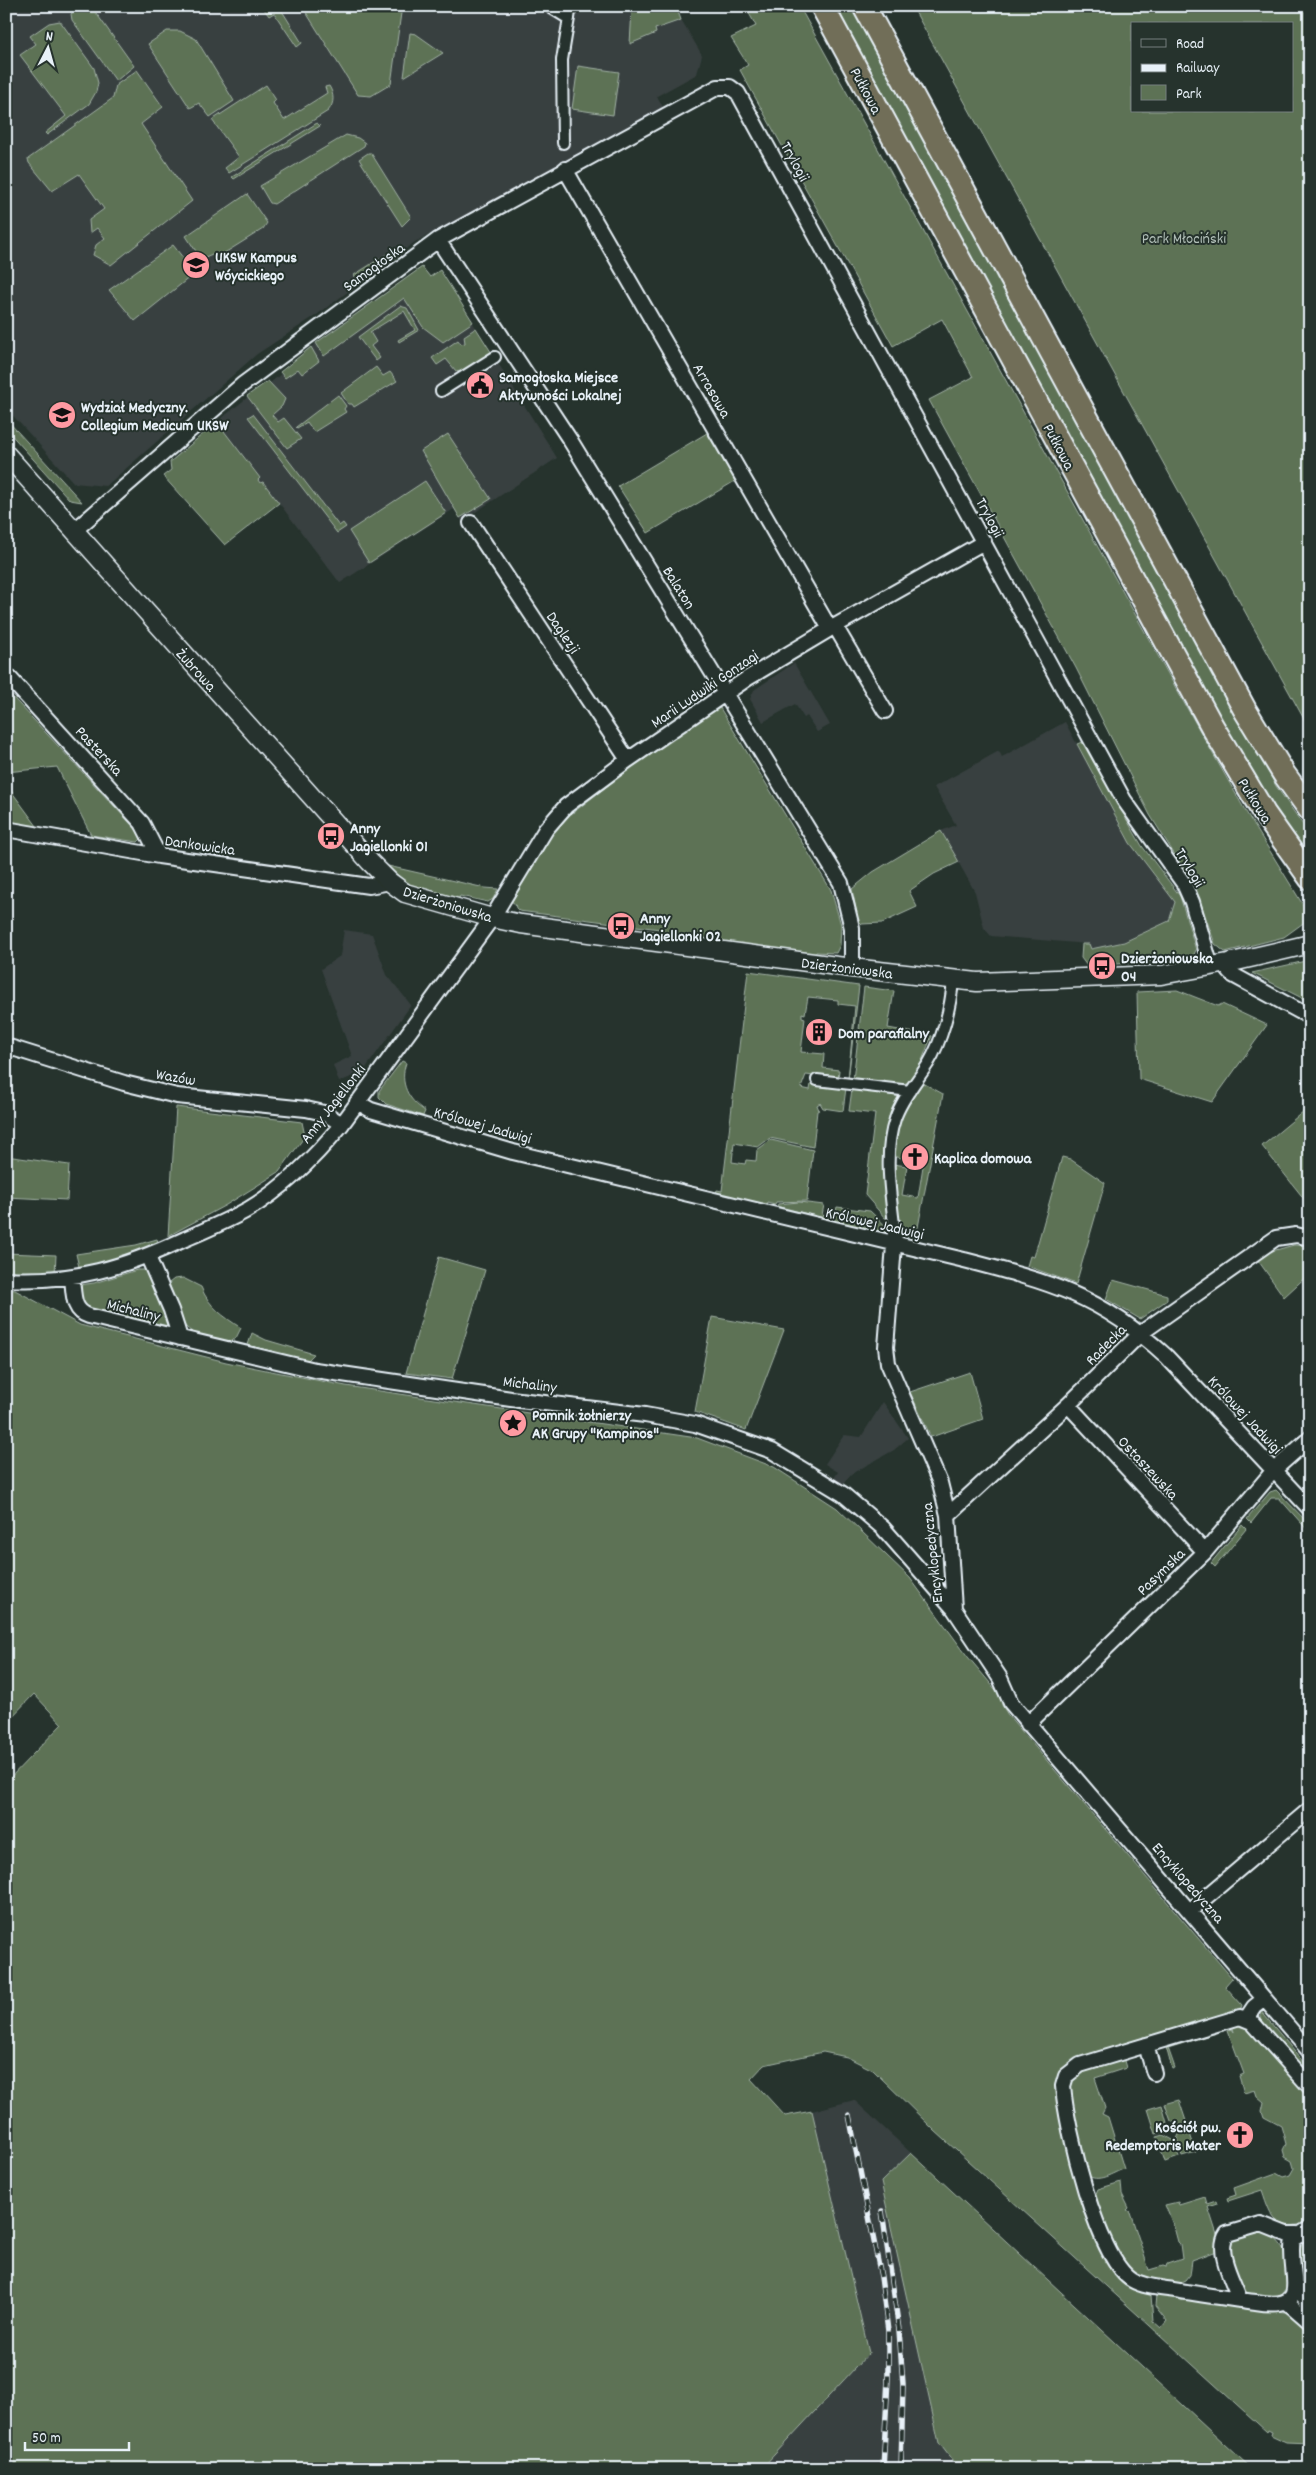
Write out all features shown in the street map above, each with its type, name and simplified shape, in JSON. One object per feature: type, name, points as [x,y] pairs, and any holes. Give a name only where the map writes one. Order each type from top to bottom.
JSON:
[{"type":"highway","name":"Pułkowa","points":[[822,6],[1212,726],[1264,813],[1310,878]]},
{"type":"highway","points":[[864,6],[1245,710],[1284,774],[1310,810]]},
{"type":"street","points":[[548,6],[569,19]]},
{"type":"street","points":[[564,142],[562,60],[571,6]]},
{"type":"street","name":"Samogłoska","points":[[74,531],[242,385],[438,240],[718,88],[730,87]]},
{"type":"street","name":"Trylogii","points":[[730,87],[738,94],[1124,800],[1184,884],[1219,965]]},
{"type":"street","name":"Arrasowa","points":[[566,169],[832,627],[885,712]]},
{"type":"street","name":"Balaton","points":[[438,240],[570,440],[841,884],[852,928],[852,968]]},
{"type":"street","points":[[441,391],[495,357]]},
{"type":"street","name":"Żubrowa","points":[[6,454],[390,882]]},
{"type":"street","name":"Daglezji","points":[[471,523],[628,760]]},
{"type":"street","name":"Marii Ludwiki Gonzagi","points":[[492,918],[546,829],[558,813],[628,760],[748,678],[832,627],[984,542]]},
{"type":"street","name":"Pasterska","points":[[6,674],[142,823],[159,856]]},
{"type":"street","name":"Dankowicka","points":[[6,829],[159,856],[369,886],[390,882]]},
{"type":"street","name":"Dzierżoniowska","points":[[390,882],[405,893],[492,918],[608,936],[953,980],[1102,978],[1161,974],[1219,965],[1310,944]]},
{"type":"street","name":"Anny Jagiellonki","points":[[6,1279],[31,1281],[72,1278],[110,1270],[148,1257],[248,1209],[286,1181],[325,1145],[342,1124],[492,918]]},
{"type":"street","points":[[1219,965],[1233,975],[1310,1017]]},
{"type":"street","name":"Encyklopedyczna","points":[[953,980],[952,995],[939,1039],[929,1061],[896,1115],[891,1136],[890,1175],[894,1245],[886,1347],[888,1363],[929,1452],[940,1483],[948,1515],[954,1609],[1000,1678],[1011,1702],[1028,1724],[1191,1910],[1310,2052]]},
{"type":"street","name":"Wazów","points":[[6,1046],[124,1083],[169,1094],[316,1111],[342,1124]]},
{"type":"street","points":[[817,1080],[910,1091]]},
{"type":"street","name":"Królowej Jadwigi","points":[[357,1102],[371,1110],[513,1152],[1039,1279],[1070,1290],[1098,1305],[1141,1333],[1166,1356],[1310,1509]]},
{"type":"street","name":"Radecka","points":[[948,1515],[1068,1405],[1141,1333],[1276,1238],[1296,1235],[1310,1238]]},
{"type":"street","points":[[148,1257],[171,1310],[180,1338]]},
{"type":"street","name":"Michaliny","points":[[72,1278],[75,1306],[79,1312],[180,1338],[314,1370],[511,1399],[645,1415],[696,1424],[743,1439],[772,1450],[843,1494],[883,1528],[954,1609]]},
{"type":"street","name":"Ostaszewska","points":[[1068,1405],[1205,1552]]},
{"type":"street","name":"Pasymska","points":[[1028,1724],[1205,1552],[1274,1470],[1310,1438]]},
{"type":"street","points":[[1191,1910],[1310,1809]]},
{"type":"street","points":[[1246,2018],[1264,1998]]},
{"type":"street","points":[[1298,2289],[1294,2297],[1287,2302],[1269,2304],[1154,2287],[1132,2280],[1117,2266],[1089,2202],[1079,2171],[1063,2092],[1063,2081],[1070,2071],[1080,2065],[1234,2018],[1246,2018],[1252,2022],[1310,2087]]},
{"type":"street","points":[[1146,2045],[1154,2072]]},
{"type":"street","points":[[1240,2300],[1223,2250],[1227,2234],[1261,2224],[1286,2234],[1297,2234],[1310,2228]]},
{"type":"street","points":[[1297,2234],[1291,2246],[1298,2289],[1308,2312]]},
{"type":"street","points":[[1287,2302],[1308,2312]]},
{"type":"shaded area","name":"UKSW Kampus Wóycickiego","points":[[6,6],[677,6],[682,21],[702,55],[697,74],[657,96],[665,111],[415,242],[318,314],[257,354],[106,486],[74,483],[6,408]]},
{"type":"shaded area","points":[[422,267],[430,277],[440,270],[557,458],[462,521],[454,509],[340,583],[263,482],[260,484],[258,480],[260,478],[217,422],[268,381],[270,383],[281,374],[280,372],[311,347]]},
{"type":"shaded area","points":[[794,663],[830,725],[817,732],[807,716],[804,718],[795,704],[763,722],[750,699],[754,690]]},
{"type":"shaded area","points":[[1065,722],[1130,843],[1175,902],[1169,921],[1124,942],[1091,949],[1088,944],[991,936],[984,928],[975,892],[941,831],[956,825],[934,787],[999,751],[1002,757]]},
{"type":"shaded area","points":[[344,930],[372,934],[387,975],[411,1005],[363,1072],[339,1082],[333,1065],[352,1056],[321,969],[340,956]]},
{"type":"shaded area","points":[[883,1402],[908,1438],[894,1450],[851,1474],[843,1484],[834,1478],[838,1472],[825,1464],[844,1435],[861,1437]]},
{"type":"shaded area","points":[[854,2100],[911,2153],[881,2183],[939,2442],[959,2469],[761,2469],[869,2353],[812,2111]]},
{"type":"green space","points":[[78,6],[91,6],[134,66],[116,81],[72,20],[71,14]]},
{"type":"green space","points":[[269,6],[279,6],[302,43],[297,47],[274,13],[269,16],[264,9]]},
{"type":"green space","points":[[302,6],[402,6],[391,84],[371,96],[358,95]]},
{"type":"green space","points":[[638,6],[647,6],[649,11],[663,6],[676,6],[681,20],[655,29],[656,33],[630,44],[632,9]]},
{"type":"green space","points":[[745,6],[799,6],[1183,701],[1246,812],[1308,913],[1306,921],[1284,937],[1225,952],[1215,944],[1196,889],[1150,815],[1076,668],[929,400],[973,377],[942,319],[893,346],[740,70],[748,65],[731,38],[756,26]]},
{"type":"green space","points":[[831,6],[855,6],[1276,786],[1310,835],[1310,865],[1250,774]]},
{"type":"green space","name":"Park Młociński","points":[[912,6],[1310,6],[1310,730]]},
{"type":"green space","points":[[60,21],[94,68],[98,83],[96,92],[89,104],[47,135],[45,133],[66,116],[20,55],[36,44],[30,36],[49,23]]},
{"type":"green space","points":[[167,31],[180,31],[196,39],[234,101],[210,117],[199,103],[190,108],[148,44]]},
{"type":"green space","points":[[410,33],[416,34],[443,53],[404,77]]},
{"type":"green space","points":[[578,66],[619,72],[613,115],[572,109]]},
{"type":"green space","points":[[137,70],[163,107],[141,124],[192,201],[111,265],[93,255],[96,245],[105,238],[97,228],[90,233],[89,220],[104,209],[79,174],[52,191],[29,163],[28,159],[113,98],[116,85]]},
{"type":"green space","points":[[266,85],[276,100],[273,103],[284,120],[327,93],[325,87],[329,86],[331,89],[333,102],[328,111],[229,173],[225,168],[239,157],[212,120]]},
{"type":"green space","points":[[317,123],[320,126],[234,179],[232,177]]},
{"type":"green space","points":[[346,135],[358,138],[365,143],[364,146],[274,204],[270,203],[260,186]]},
{"type":"green space","points":[[371,153],[411,217],[402,226],[359,159]]},
{"type":"green space","points":[[247,194],[267,223],[263,229],[215,259],[212,254],[201,259],[186,236]]},
{"type":"green space","points":[[173,245],[195,273],[135,321],[109,290]]},
{"type":"green space","points":[[395,249],[399,255],[359,282],[354,275]]},
{"type":"green space","points":[[422,267],[430,277],[440,270],[473,322],[443,342],[423,327],[404,298],[324,356],[316,343]]},
{"type":"green space","points":[[400,306],[407,308],[419,330],[399,342],[398,340],[415,330],[404,311],[370,332],[376,342],[371,346],[380,358],[376,361],[358,337]]},
{"type":"green space","points":[[476,328],[493,355],[463,373],[456,371],[446,359],[437,365],[432,358],[458,340],[461,344],[465,343],[464,336]]},
{"type":"green space","points":[[311,347],[319,361],[302,374],[298,369],[285,378],[280,372]]},
{"type":"green space","points":[[376,367],[383,376],[390,372],[397,381],[354,407],[352,404],[348,404],[341,393]]},
{"type":"green space","points":[[268,381],[285,399],[282,406],[272,415],[278,422],[284,418],[301,439],[287,448],[247,396]]},
{"type":"green space","points":[[338,395],[346,406],[344,409],[346,412],[314,432],[307,422],[296,427]]},
{"type":"green space","points":[[253,414],[339,526],[343,523],[346,527],[337,533],[248,417]]},
{"type":"green space","points":[[6,419],[82,502],[70,500],[6,429]]},
{"type":"green space","points":[[217,422],[260,478],[258,480],[260,483],[263,482],[279,503],[225,545],[163,476],[171,470],[170,462]]},
{"type":"green space","points":[[707,433],[735,481],[648,533],[618,486]]},
{"type":"green space","points":[[448,434],[491,499],[460,518],[421,451]]},
{"type":"green space","points":[[425,481],[446,513],[369,563],[349,531]]},
{"type":"green space","points":[[6,690],[141,835],[141,839],[138,842],[91,835],[57,767],[6,772]]},
{"type":"green space","points":[[720,708],[831,890],[841,925],[840,945],[836,953],[816,952],[815,956],[660,935],[660,929],[519,911],[516,908],[515,904],[511,901],[545,842],[561,822],[629,769],[714,710]]},
{"type":"green space","points":[[1082,742],[1142,846],[1180,896],[1196,950],[1192,959],[1087,966],[1081,958],[1082,944],[1089,944],[1091,949],[1124,942],[1169,921],[1175,902],[1130,843],[1077,744]]},
{"type":"green space","points":[[6,784],[37,826],[32,828],[15,824],[6,805]]},
{"type":"green space","points":[[941,831],[959,862],[934,874],[909,891],[917,907],[882,923],[862,924],[858,920],[852,889],[873,872]]},
{"type":"green space","points":[[388,866],[485,888],[498,889],[493,899],[488,902],[460,896],[458,900],[408,884]]},
{"type":"green space","points":[[1310,960],[1310,1002],[1252,973]]},
{"type":"green space","points":[[748,971],[859,986],[848,1080],[855,1006],[838,1004],[838,1000],[808,997],[805,1014],[802,1013],[802,1017],[805,1018],[801,1052],[824,1054],[823,1068],[839,1070],[838,1079],[806,1075],[801,1088],[810,1090],[811,1084],[846,1088],[843,1111],[823,1108],[820,1103],[817,1105],[819,1110],[817,1111],[813,1147],[770,1138],[758,1147],[734,1143],[732,1162],[745,1164],[746,1160],[756,1161],[757,1150],[771,1140],[813,1150],[807,1201],[776,1202],[775,1204],[767,1202],[766,1205],[716,1193],[717,1190],[722,1191]]},
{"type":"green space","points":[[864,987],[894,991],[888,1028],[932,1036],[918,1069],[909,1082],[885,1085],[853,1080]]},
{"type":"green space","points":[[1177,990],[1218,1006],[1222,1004],[1267,1025],[1212,1102],[1139,1079],[1137,992]]},
{"type":"green space","points":[[402,1061],[406,1063],[404,1084],[406,1090],[414,1102],[425,1111],[423,1116],[386,1104],[379,1097],[379,1091]]},
{"type":"green space","points":[[923,1083],[943,1094],[916,1238],[899,1233],[893,1164],[907,1166],[902,1195],[918,1198],[926,1147],[908,1144],[906,1159],[893,1156],[893,1152],[899,1116],[919,1084]]},
{"type":"green space","points":[[852,1089],[902,1097],[895,1109],[890,1217],[885,1218],[865,1195],[875,1114],[849,1111]]},
{"type":"green space","points":[[1310,1106],[1310,1204],[1309,1205],[1262,1146]]},
{"type":"green space","points":[[176,1107],[302,1122],[305,1136],[279,1172],[226,1205],[168,1236]]},
{"type":"green space","points":[[6,1156],[69,1165],[67,1200],[6,1197]]},
{"type":"green space","points":[[1062,1157],[1070,1159],[1105,1183],[1076,1284],[1027,1266],[1030,1256],[1034,1257]]},
{"type":"green space","points":[[799,1202],[824,1205],[822,1215],[831,1217],[830,1220],[777,1206],[778,1204]]},
{"type":"green space","points":[[837,1207],[870,1211],[891,1231],[883,1232],[833,1221]]},
{"type":"green space","points":[[157,1239],[159,1245],[157,1247],[82,1270],[79,1267],[76,1254],[136,1245]]},
{"type":"green space","points":[[1294,1245],[1310,1246],[1310,1273],[1284,1297],[1257,1259],[1265,1253]]},
{"type":"green space","points":[[6,1253],[56,1255],[55,1274],[6,1274]]},
{"type":"green space","points":[[439,1257],[485,1270],[452,1379],[406,1373]]},
{"type":"green space","points":[[137,1270],[146,1270],[161,1299],[169,1330],[87,1310],[80,1303],[80,1285],[94,1283]]},
{"type":"green space","points":[[183,1278],[201,1287],[212,1306],[241,1328],[236,1338],[228,1344],[200,1336],[186,1327],[178,1311],[169,1283],[174,1279]]},
{"type":"green space","points":[[1113,1280],[1167,1295],[1167,1300],[1140,1319],[1106,1299]]},
{"type":"green space","points":[[6,1289],[15,1290],[80,1325],[226,1362],[346,1386],[697,1438],[774,1467],[837,1508],[910,1578],[968,1657],[1001,1696],[1002,1705],[1008,1715],[1232,1978],[1225,1986],[1242,2005],[1241,2008],[1075,2062],[1061,2072],[1057,2088],[1078,2190],[1109,2262],[1151,2295],[1153,2321],[1161,2328],[1167,2321],[1155,2306],[1156,2295],[1159,2293],[1284,2312],[1294,2315],[1310,2329],[1310,2443],[1286,2442],[1271,2435],[1272,2432],[1268,2430],[1267,2432],[935,2131],[873,2070],[847,2057],[823,2052],[764,2065],[751,2079],[785,2116],[812,2111],[869,2353],[761,2469],[6,2469],[6,1782],[62,1724],[34,1694],[6,1723]]},
{"type":"green space","points":[[712,1317],[784,1330],[746,1430],[695,1412]]},
{"type":"green space","points":[[252,1333],[266,1340],[314,1354],[307,1361],[247,1348]]},
{"type":"green space","points":[[970,1372],[983,1419],[931,1437],[910,1392]]},
{"type":"green space","points":[[1276,1490],[1310,1525],[1310,1533],[1279,1498],[1271,1498],[1251,1523],[1247,1519],[1270,1492]]},
{"type":"green space","points":[[1242,1525],[1246,1529],[1215,1567],[1211,1563]]},
{"type":"green space","points":[[1260,2010],[1310,2070],[1310,2079],[1262,2023]]},
{"type":"green space","points":[[1235,2025],[1251,2030],[1310,2097],[1310,2222],[1290,2225],[1277,2221],[1269,2209],[1262,2190],[1228,2201],[1227,2198],[1236,2195],[1234,2188],[1276,2173],[1283,2177],[1290,2175],[1294,2168],[1292,2161],[1285,2157],[1283,2150],[1286,2144],[1281,2126],[1264,2117],[1262,2111],[1264,2102],[1257,2096],[1255,2090],[1244,2093],[1239,2076],[1244,2074],[1228,2031],[1232,2029],[1234,2032],[1233,2028],[1168,2048],[1175,2068],[1172,2069],[1166,2047]]},
{"type":"green space","points":[[1123,2057],[1126,2068],[1095,2078],[1105,2108],[1102,2114],[1108,2117],[1124,2169],[1105,2177],[1095,2178],[1086,2174],[1070,2098],[1070,2085],[1074,2078],[1083,2070]]},
{"type":"green space","points":[[1179,2100],[1187,2124],[1180,2126],[1171,2121],[1165,2104]]},
{"type":"green space","points":[[1162,2105],[1167,2123],[1163,2132],[1156,2134],[1148,2109]]},
{"type":"green space","points":[[1188,2128],[1196,2152],[1182,2156],[1177,2139],[1181,2130]]},
{"type":"green space","points":[[1164,2135],[1173,2140],[1179,2157],[1165,2162],[1157,2137]]},
{"type":"green space","points":[[911,2153],[1252,2469],[959,2469],[939,2443],[881,2182]]},
{"type":"green space","points":[[1121,2182],[1122,2194],[1129,2208],[1127,2210],[1130,2212],[1149,2270],[1163,2266],[1166,2267],[1167,2264],[1182,2259],[1180,2244],[1165,2205],[1178,2202],[1179,2205],[1205,2197],[1207,2204],[1216,2201],[1217,2204],[1208,2207],[1220,2244],[1217,2251],[1192,2260],[1190,2275],[1186,2280],[1177,2284],[1137,2276],[1120,2259],[1094,2198],[1098,2189]]},
{"type":"green space","points":[[1258,2232],[1268,2234],[1276,2239],[1283,2248],[1287,2258],[1289,2280],[1285,2290],[1278,2297],[1244,2293],[1227,2248],[1229,2241]]},
{"type":"green space","points":[[1310,2235],[1310,2289],[1302,2268],[1300,2253],[1304,2241]]},
{"type":"railway","points":[[849,2115],[881,2277],[888,2331],[888,2379],[883,2469]]},
{"type":"railway","points":[[882,2211],[899,2330],[903,2384],[901,2469]]},
{"type":"place","name":"UKSW Kampus Wóycickiego","points":[[196,265]]},
{"type":"place","name":"Samogłoska Miejsce Aktywności Lokalnej","points":[[480,385]]},
{"type":"place","name":"Wydział Medyczny. Collegium Medicum UKSW","points":[[62,415]]},
{"type":"place","name":"Anny Jagiellonki 01","points":[[331,836]]},
{"type":"place","name":"Anny Jagiellonki 02","points":[[621,926]]},
{"type":"place","name":"Dzierżoniowska 04","points":[[1102,966]]},
{"type":"place","name":"Dom parafialny","points":[[819,1032]]},
{"type":"place","name":"Kaplica domowa","points":[[915,1157]]},
{"type":"place","name":"Pomnik żołnierzy AK Grupy \"Kampinos\"","points":[[513,1423]]},
{"type":"place","name":"Kościół pw. Redemptoris Mater","points":[[1240,2135]]}]
